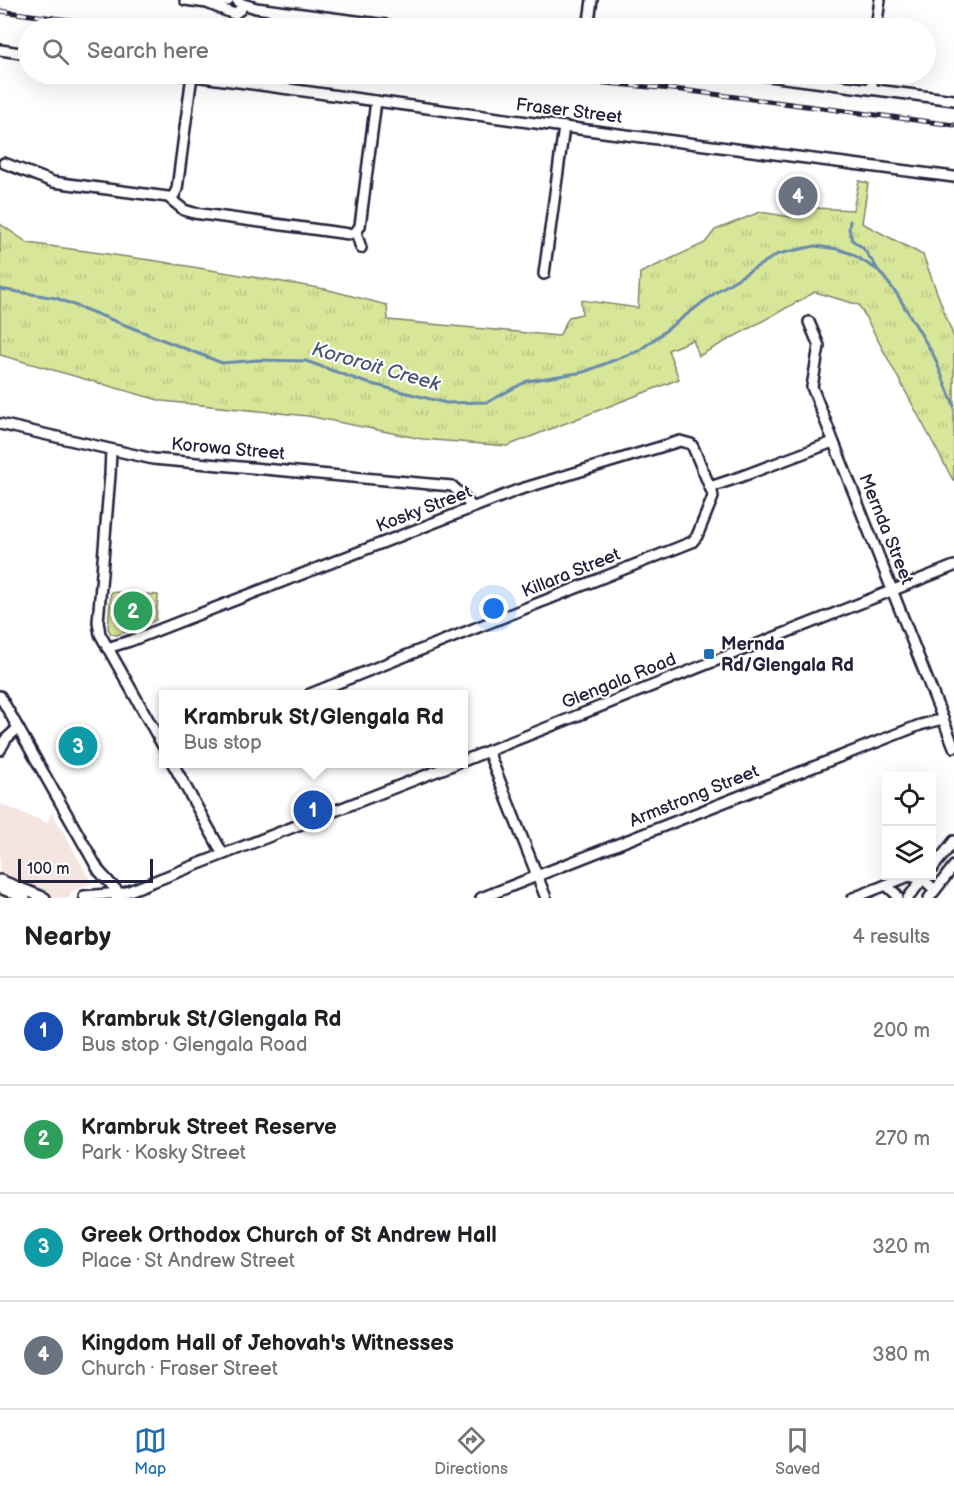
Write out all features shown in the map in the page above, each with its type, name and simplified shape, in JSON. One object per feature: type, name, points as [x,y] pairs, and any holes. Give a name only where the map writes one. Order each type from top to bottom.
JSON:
[{"type":"street","points":[[185,0],[235,3],[333,18]]},
{"type":"street","points":[[589,18],[592,0]]},
{"type":"street","points":[[877,18],[880,0]]},
{"type":"street","points":[[0,50],[18,53]]},
{"type":"street","points":[[170,198],[177,178],[191,84]]},
{"type":"street","name":"Fraser Street","points":[[256,84],[564,127],[954,177]]},
{"type":"street","points":[[830,84],[954,100]]},
{"type":"street","points":[[869,84],[869,89]]},
{"type":"street","points":[[4,163],[53,182],[170,198],[184,210],[194,213],[349,234],[356,232],[360,226],[376,101]]},
{"type":"street","points":[[544,274],[564,127]]},
{"type":"street","points":[[356,232],[361,248]]},
{"type":"street","name":"Mernda Street","points":[[808,322],[819,346],[812,387],[954,747]]},
{"type":"street","name":"Korowa Street","points":[[1,427],[153,459],[446,485],[456,489],[468,509]]},
{"type":"street","name":"Kosky Street","points":[[109,650],[518,490],[680,441],[691,444],[693,447],[711,489]]},
{"type":"street","points":[[711,489],[833,442]]},
{"type":"street","points":[[115,451],[110,475],[98,622],[100,634],[159,739]]},
{"type":"street","name":"Killara Street","points":[[320,690],[686,545],[697,536],[711,504],[711,489]]},
{"type":"street","name":"Glengala Road","points":[[468,758],[954,566]]},
{"type":"street","points":[[0,696],[99,871],[120,894]]},
{"type":"street","name":"Armstrong Street","points":[[481,898],[942,716]]},
{"type":"street","points":[[0,750],[6,739],[18,728]]},
{"type":"street","points":[[488,751],[546,898]]},
{"type":"street","points":[[174,768],[223,854]]},
{"type":"street","points":[[87,897],[120,894],[445,768]]},
{"type":"street","points":[[936,864],[954,841]]},
{"type":"street","points":[[929,898],[954,866]]},
{"type":"street","points":[[87,897],[100,885],[99,871]]},
{"type":"street","points":[[0,880],[45,898]]},
{"type":"street","points":[[853,898],[899,880]]},
{"type":"street","points":[[908,898],[922,880]]},
{"type":"street","points":[[927,880],[935,890]]},
{"type":"street","points":[[886,885],[898,898]]},
{"type":"street","points":[[0,888],[25,898]]},
{"type":"shaded area","points":[[0,804],[47,823],[52,812],[92,883],[70,892],[70,898],[0,898]]},
{"type":"green space","points":[[859,181],[868,183],[862,223],[923,255],[954,338],[954,482],[859,305],[815,292],[699,356],[693,340],[668,350],[679,379],[507,446],[422,439],[308,416],[162,401],[0,355],[0,224],[28,243],[157,261],[325,289],[387,305],[388,320],[559,336],[569,317],[582,314],[581,300],[638,308],[640,273],[705,243],[715,230],[760,212],[791,217],[815,208],[853,210]]},
{"type":"green space","points":[[111,592],[158,595],[156,620],[117,635],[111,634],[108,628]]},
{"type":"waterway","points":[[850,221],[849,229],[852,240],[863,248],[877,268]]},
{"type":"waterway","name":"Kororoit Creek","points":[[0,289],[56,298],[222,363],[258,360],[306,361],[364,382],[446,403],[488,402],[527,381],[584,372],[640,350],[719,290],[778,254],[815,246],[838,249],[852,254],[879,271],[897,294],[934,356],[954,406]]},
{"type":"railway","points":[[0,11],[54,18]]},
{"type":"railway","points":[[616,84],[682,90],[954,125]]},
{"type":"place","name":"Kingdom Hall of Jehovah's Witnesses","points":[[798,196]]},
{"type":"place","name":"Krambruk Street Reserve","points":[[133,611]]},
{"type":"place","name":"Mernda Rd/Glengala Rd","points":[[709,654]]},
{"type":"place","name":"Greek Orthodox Church of St Andrew Hall","points":[[78,746]]},
{"type":"place","name":"Krambruk St/Glengala Rd","points":[[313,810]]}]
